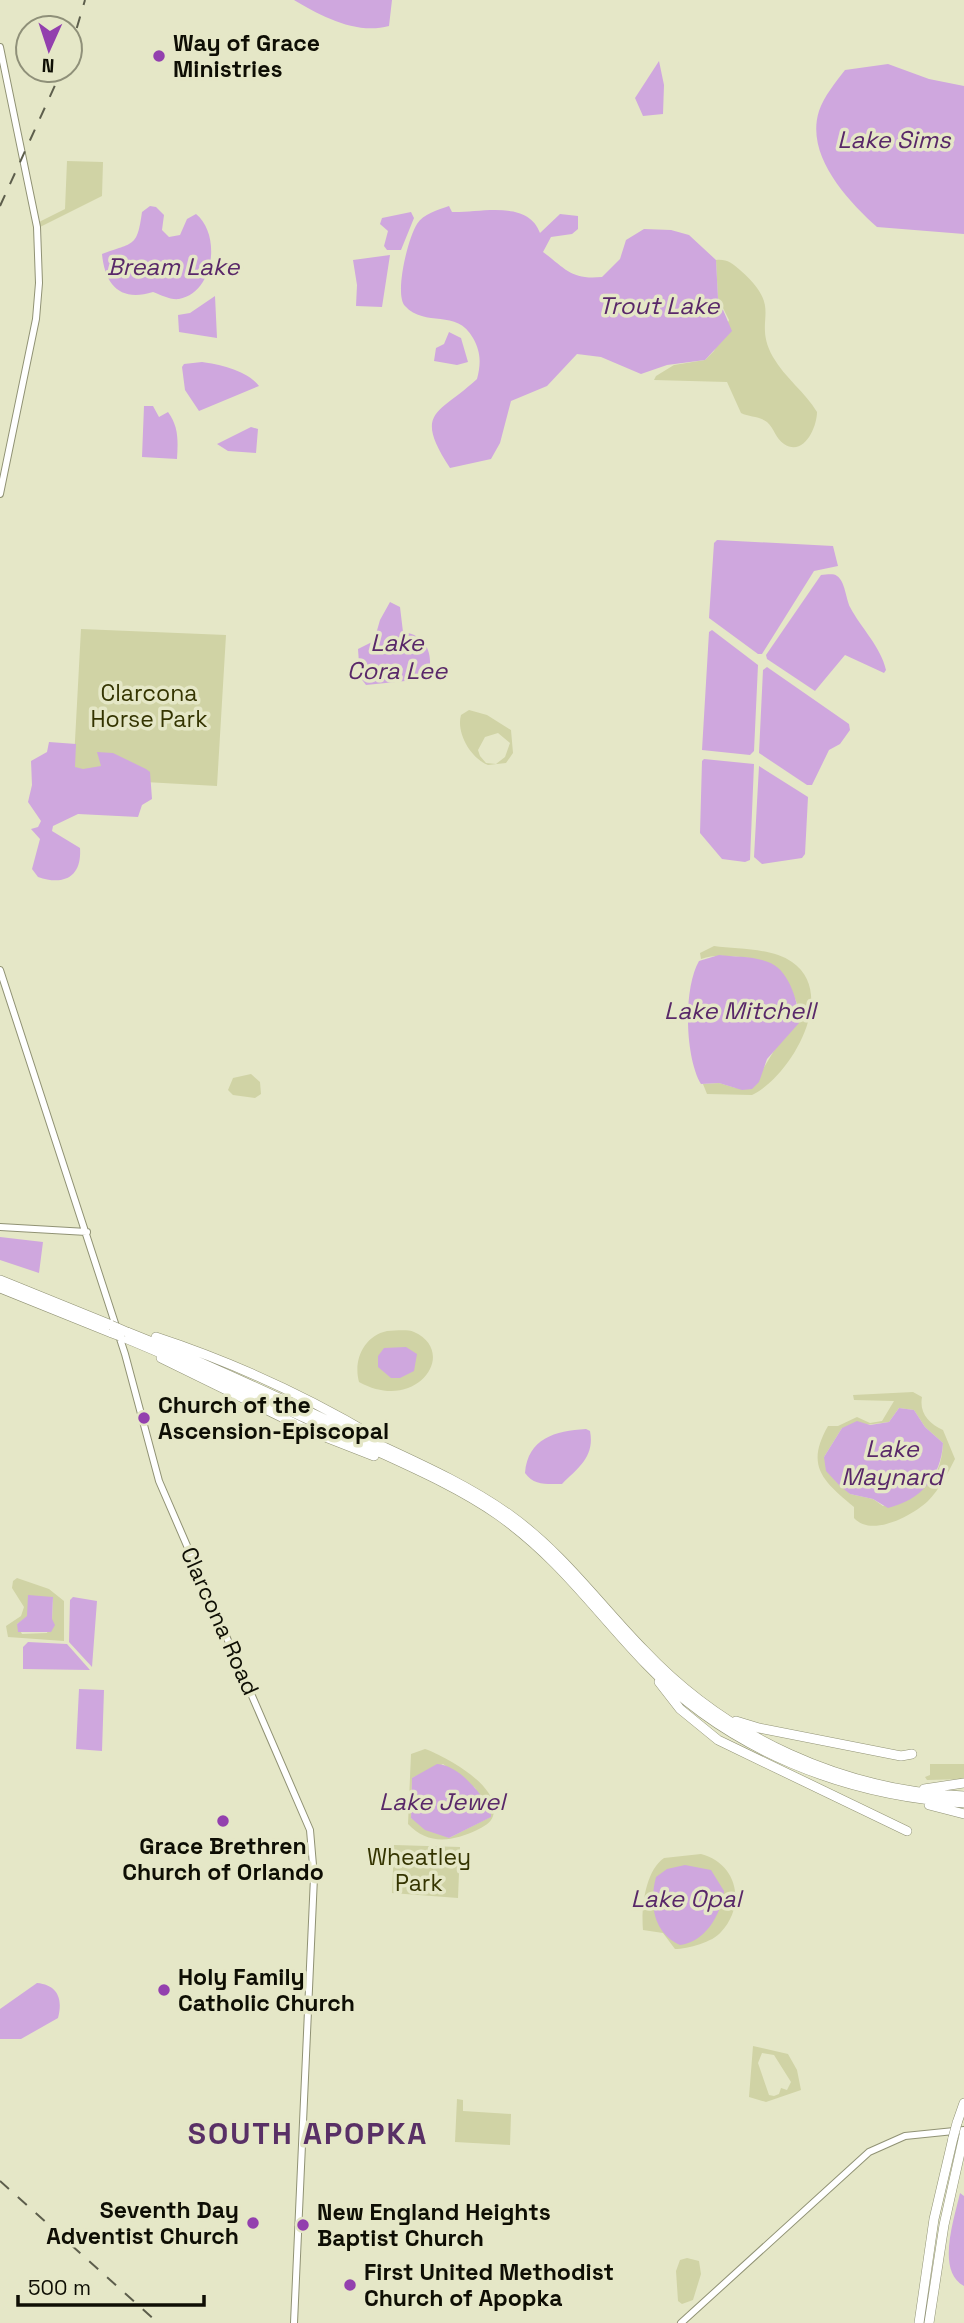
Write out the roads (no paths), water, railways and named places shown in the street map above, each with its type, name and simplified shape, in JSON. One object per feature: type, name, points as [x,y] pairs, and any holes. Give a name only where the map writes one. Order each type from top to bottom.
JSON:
[{"type":"highway","points":[[0,1280],[213,1375],[483,1501]]},
{"type":"highway","points":[[0,1288],[223,1372],[415,1462],[483,1501],[562,1558],[680,1709],[719,1740],[850,1801],[907,1831]]},
{"type":"highway","points":[[623,1634],[701,1701],[739,1727],[794,1757],[873,1783],[964,1796]]},
{"type":"highway","points":[[648,1666],[699,1710],[759,1748],[800,1767],[883,1793],[964,1814]]},
{"type":"highway","points":[[701,1701],[739,1722],[758,1728],[901,1756],[912,1754]]},
{"type":"highway","points":[[873,1783],[924,1788],[964,1783]]},
{"type":"highway","points":[[883,1793],[964,1803]]},
{"type":"highway","points":[[929,2323],[964,2102]]},
{"type":"highway","points":[[919,2323],[934,2219],[960,2133]]},
{"type":"main road","points":[[0,47],[11,88],[37,227],[39,276],[36,319],[0,494]]},
{"type":"main road","name":"Clarcona Road","points":[[0,970],[125,1354],[159,1481],[310,1830],[314,1877],[294,2323]]},
{"type":"main road","points":[[0,1227],[87,1232]]},
{"type":"main road","points":[[681,2323],[869,2152],[905,2136],[960,2133]]},
{"type":"water","points":[[294,0],[392,0],[389,26],[352,26],[327,18]]},
{"type":"water","points":[[659,61],[664,85],[663,114],[643,116],[635,98]]},
{"type":"water","name":"Lake Sims","points":[[888,64],[929,79],[964,86],[964,234],[877,227],[853,204],[823,160],[816,128],[819,111],[830,89],[845,70]]},
{"type":"water","name":"Bream Lake","points":[[150,206],[156,207],[164,215],[162,230],[169,237],[180,235],[187,219],[196,214],[209,235],[211,248],[207,274],[200,286],[179,299],[153,292],[142,295],[124,293],[111,283],[107,275],[102,254],[127,245],[136,238],[142,212]]},
{"type":"water","name":"Trout Lake","points":[[449,206],[452,212],[514,212],[534,222],[540,233],[560,214],[578,216],[578,229],[572,234],[551,237],[543,252],[570,272],[583,277],[602,277],[620,259],[626,240],[644,229],[671,230],[689,235],[716,260],[718,298],[732,331],[705,360],[667,365],[641,374],[601,357],[577,354],[547,386],[511,401],[500,443],[491,459],[450,468],[433,435],[432,424],[442,408],[477,379],[480,363],[478,348],[466,329],[458,323],[422,316],[405,306],[401,290],[406,253],[417,224],[427,215]]},
{"type":"water","points":[[411,212],[414,218],[401,250],[387,250],[384,246],[388,231],[380,224],[382,218]]},
{"type":"water","points":[[390,255],[382,307],[356,306],[357,285],[353,260]]},
{"type":"water","points":[[215,296],[217,338],[179,332],[178,315],[190,313]]},
{"type":"water","points":[[449,332],[461,338],[468,362],[457,365],[434,361],[436,348],[444,344]]},
{"type":"water","points":[[202,362],[241,372],[259,386],[199,411],[185,390],[182,367],[184,364]]},
{"type":"water","points":[[144,406],[153,406],[159,417],[168,412],[172,418],[177,434],[177,459],[142,457]]},
{"type":"water","points":[[251,427],[258,429],[256,453],[228,451],[217,444]]},
{"type":"water","points":[[717,540],[833,546],[838,566],[814,571],[762,654],[758,654],[709,618],[714,543]]},
{"type":"water","points":[[821,575],[840,578],[850,607],[880,653],[886,670],[884,673],[845,655],[815,691],[767,659],[766,655]]},
{"type":"water","name":"Lake Cora Lee","points":[[390,602],[400,607],[403,632],[415,635],[426,646],[430,664],[415,680],[366,685],[360,677],[358,649],[374,641],[380,620]]},
{"type":"water","points":[[712,630],[758,665],[754,751],[750,755],[702,750],[709,632]]},
{"type":"water","points":[[767,667],[849,724],[850,730],[840,744],[829,750],[812,785],[807,785],[759,753],[763,670]]},
{"type":"water","points":[[49,742],[76,744],[75,767],[83,769],[101,766],[97,752],[113,753],[146,769],[150,772],[152,799],[142,805],[138,817],[78,814],[53,826],[52,831],[80,848],[78,866],[74,872],[70,877],[56,880],[38,877],[32,869],[40,839],[31,829],[38,827],[41,821],[28,802],[32,785],[31,761],[47,752]]},
{"type":"water","points":[[704,759],[754,764],[750,860],[745,862],[722,859],[700,833]]},
{"type":"water","points":[[759,766],[808,797],[805,854],[802,858],[762,864],[754,857]]},
{"type":"water","name":"Lake Mitchell","points":[[719,955],[756,959],[775,966],[787,979],[797,1006],[799,1023],[767,1059],[759,1082],[752,1089],[742,1090],[719,1083],[701,1084],[692,1057],[688,1023],[690,988],[699,961]]},
{"type":"water","points":[[0,1237],[43,1242],[39,1273],[0,1260]]},
{"type":"water","points":[[406,1347],[417,1354],[414,1371],[400,1378],[391,1378],[378,1367],[378,1356],[384,1348]]},
{"type":"water","name":"Lake Maynard","points":[[899,1408],[914,1410],[925,1427],[943,1443],[938,1467],[927,1486],[910,1499],[888,1508],[873,1499],[850,1494],[826,1471],[824,1457],[842,1428],[857,1421],[870,1425],[889,1422]]},
{"type":"water","points":[[586,1429],[590,1431],[591,1440],[588,1455],[562,1484],[537,1482],[525,1473],[527,1461],[537,1444],[554,1435]]},
{"type":"water","points":[[28,1595],[53,1597],[52,1619],[55,1625],[51,1632],[18,1632],[17,1624],[27,1616]]},
{"type":"water","points":[[73,1597],[97,1601],[92,1667],[69,1642],[70,1600]]},
{"type":"water","points":[[28,1642],[67,1644],[90,1670],[23,1669],[23,1647]]},
{"type":"water","points":[[79,1689],[104,1690],[102,1751],[76,1749]]},
{"type":"water","name":"Lake Jewel","points":[[437,1764],[461,1774],[491,1809],[491,1817],[449,1838],[425,1830],[411,1818],[412,1778]]},
{"type":"water","name":"Lake Opal","points":[[685,1865],[711,1870],[724,1891],[710,1926],[697,1939],[680,1945],[671,1940],[659,1925],[653,1897],[656,1877],[667,1869]]},
{"type":"water","points":[[37,1983],[50,1987],[57,1994],[60,2005],[58,2018],[21,2039],[0,2039],[0,2009]]},
{"type":"water","points":[[960,2193],[964,2196],[964,2286],[956,2279],[949,2257],[951,2230]]},
{"type":"railway","points":[[81,14],[85,0]]},
{"type":"railway","points":[[0,206],[56,84]]},
{"type":"railway","points":[[0,2181],[158,2323]]},
{"type":"place","name":"Way of Grace Ministries","points":[[159,56]]},
{"type":"place","name":"Church of the Ascension-Episcopal","points":[[144,1418]]},
{"type":"place","name":"Grace Brethren Church of Orlando","points":[[223,1821]]},
{"type":"place","name":"Holy Family Catholic Church","points":[[164,1990]]},
{"type":"place","name":"Seventh Day Adventist Church","points":[[253,2223]]},
{"type":"place","name":"New England Heights Baptist Church","points":[[303,2225]]},
{"type":"place","name":"First United Methodist Church of Apopka","points":[[350,2285]]},
{"type":"district","name":"SOUTH APOPKA","points":[[308,2134]]},
{"type":"park label","name":"Clarcona Horse Park","points":[[149,706]]},
{"type":"park label","name":"Wheatley Park","points":[[419,1870]]}]
